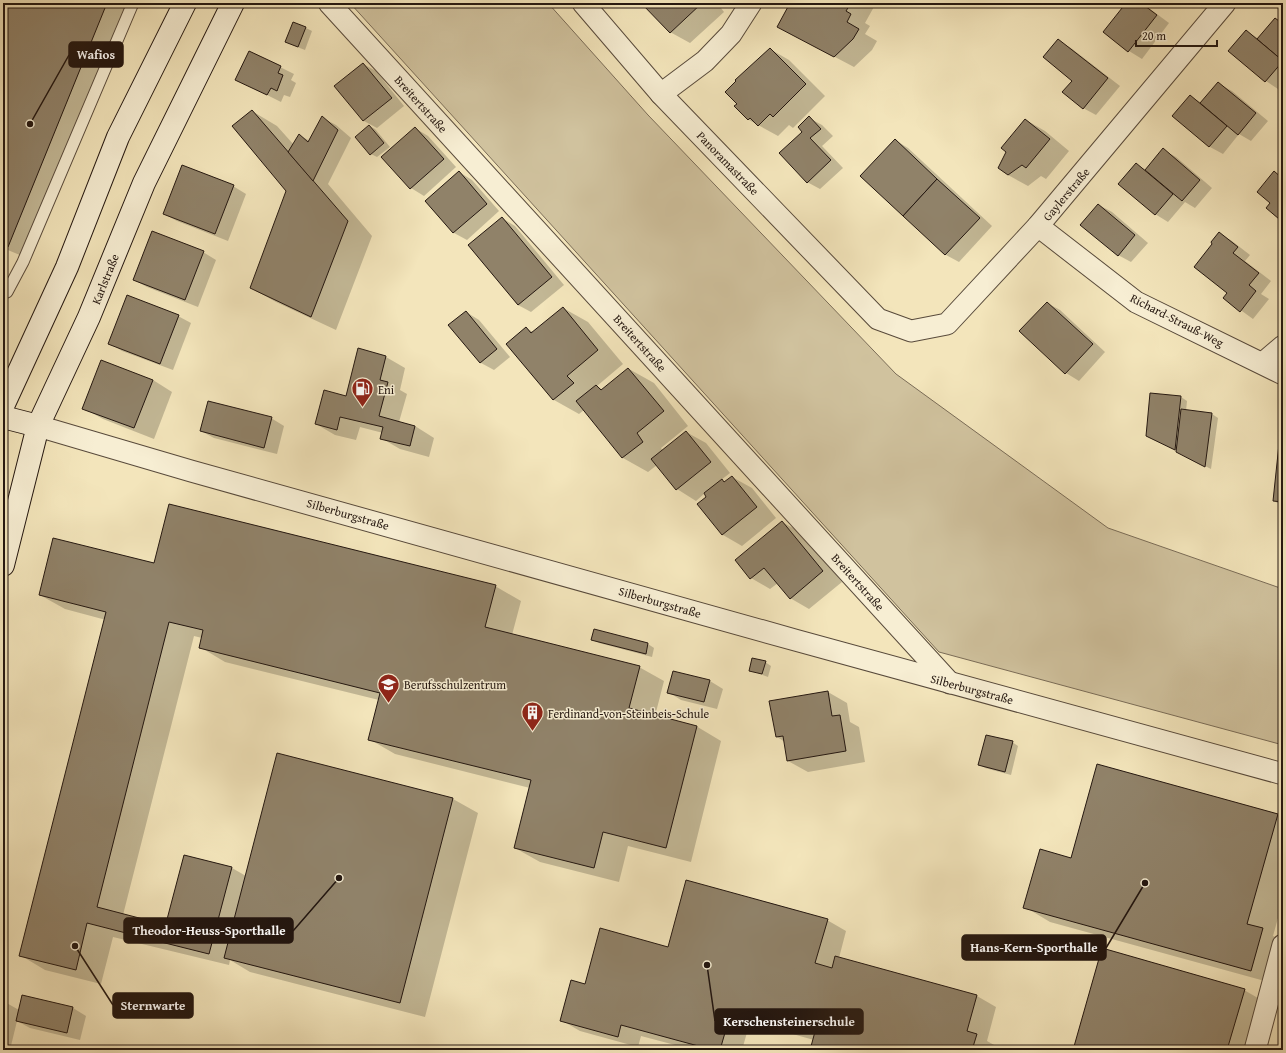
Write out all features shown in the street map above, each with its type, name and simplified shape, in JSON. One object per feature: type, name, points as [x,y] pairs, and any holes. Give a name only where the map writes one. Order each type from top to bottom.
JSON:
[{"type":"main road","points":[[3,406],[67,267],[118,137],[185,3]]},
{"type":"main road","name":"Karlstraße","points":[[3,565],[38,426],[90,317],[144,183],[233,3]]},
{"type":"main road","points":[[3,418],[38,426]]},
{"type":"street","name":"Breitertstraße","points":[[329,3],[950,683]]},
{"type":"street","name":"Panoramastraße","points":[[583,3],[661,94],[878,319]]},
{"type":"street","points":[[661,94],[705,61],[731,34],[751,3]]},
{"type":"street","name":"Gaylerstraße","points":[[878,319],[911,331],[947,324],[1038,226],[1225,3]]},
{"type":"street","name":"Richard-Strauß-Weg","points":[[1038,226],[1136,302],[1283,374]]},
{"type":"street","points":[[1262,363],[1283,346]]},
{"type":"street","name":"Silberburgstraße","points":[[38,426],[191,471],[950,683],[1283,774]]},
{"type":"street","points":[[1255,1050],[1283,945]]},
{"type":"lane","points":[[4,295],[23,262],[133,3]]},
{"type":"shaded area","points":[[350,3],[548,3],[648,115],[896,374],[1108,528],[1283,589],[1283,745],[939,652]]},
{"type":"building","points":[[3,3],[107,3],[8,247],[3,245]]},
{"type":"building","points":[[641,3],[702,3],[670,33]]},
{"type":"building","points":[[790,3],[851,3],[846,11],[851,14],[847,22],[859,29],[853,39],[834,57],[777,27]]},
{"type":"building","points":[[1126,3],[1141,3],[1157,15],[1128,52],[1103,32]]},
{"type":"building","points":[[1275,18],[1283,24],[1283,61],[1257,39]]},
{"type":"building","points":[[293,22],[306,27],[298,47],[285,42]]},
{"type":"building","points":[[1246,30],[1283,61],[1265,82],[1228,51]]},
{"type":"building","points":[[1058,39],[1108,78],[1083,109],[1062,92],[1072,81],[1043,57]]},
{"type":"building","points":[[770,48],[806,84],[773,117],[770,114],[758,126],[750,118],[748,120],[734,106],[737,104],[725,92],[736,81],[735,80]]},
{"type":"building","points":[[249,51],[281,66],[278,73],[283,75],[277,91],[271,88],[267,95],[235,80]]},
{"type":"building","points":[[363,63],[392,98],[363,121],[334,86]]},
{"type":"building","points":[[1218,82],[1256,113],[1238,135],[1200,103]]},
{"type":"building","points":[[1190,95],[1227,126],[1209,147],[1172,116]]},
{"type":"building","points":[[252,110],[348,221],[311,317],[250,288],[286,191],[232,126]]},
{"type":"building","points":[[322,116],[338,130],[313,181],[288,152],[299,134],[308,142]]},
{"type":"building","points":[[809,116],[821,129],[810,138],[831,160],[807,183],[779,153],[802,132],[798,127]]},
{"type":"building","points":[[1025,119],[1050,139],[1026,168],[1022,165],[1008,175],[998,168],[1006,152],[1001,148]]},
{"type":"building","points":[[369,125],[384,143],[370,155],[355,137]]},
{"type":"building","points":[[415,127],[444,159],[410,189],[381,157]]},
{"type":"building","points":[[895,139],[937,179],[903,216],[860,176]]},
{"type":"building","points":[[1163,148],[1200,180],[1182,201],[1145,170]]},
{"type":"building","points":[[1136,163],[1173,194],[1155,215],[1118,184]]},
{"type":"building","points":[[182,165],[234,185],[215,234],[163,214]]},
{"type":"building","points":[[459,171],[487,204],[453,233],[425,201]]},
{"type":"building","points":[[1274,171],[1283,179],[1283,214],[1279,219],[1266,208],[1270,203],[1257,192]]},
{"type":"building","points":[[937,179],[980,218],[945,255],[903,216]]},
{"type":"building","points":[[1098,204],[1135,235],[1118,256],[1080,225]]},
{"type":"building","points":[[502,217],[552,277],[518,305],[468,245]]},
{"type":"building","points":[[152,231],[204,251],[185,300],[133,280]]},
{"type":"building","points":[[1219,232],[1238,247],[1233,253],[1259,273],[1249,285],[1256,291],[1240,312],[1223,298],[1227,293],[1194,267],[1212,244],[1211,242]]},
{"type":"building","points":[[127,295],[179,315],[160,364],[108,344]]},
{"type":"building","points":[[1047,302],[1093,344],[1065,374],[1019,331]]},
{"type":"building","points":[[563,307],[598,350],[567,376],[574,383],[553,400],[506,344],[526,327],[531,333]]},
{"type":"building","points":[[466,311],[497,349],[480,363],[448,325]]},
{"type":"building","points":[[358,348],[386,356],[380,380],[388,382],[379,416],[415,426],[410,446],[380,439],[383,427],[340,417],[337,430],[315,424],[324,390],[346,396]]},
{"type":"building","points":[[101,360],[153,380],[134,428],[82,409]]},
{"type":"building","points":[[628,368],[664,411],[637,433],[643,442],[622,458],[576,401],[596,385],[601,390]]},
{"type":"building","points":[[1150,393],[1181,396],[1175,450],[1146,436]]},
{"type":"building","points":[[208,401],[272,417],[264,448],[200,431]]},
{"type":"building","points":[[1181,409],[1212,413],[1205,467],[1176,452]]},
{"type":"building","points":[[1281,425],[1283,425],[1283,502],[1273,501]]},
{"type":"building","points":[[686,431],[711,462],[676,490],[651,459]]},
{"type":"building","points":[[732,476],[757,507],[722,535],[697,504],[706,497],[704,493],[722,479],[724,482]]},
{"type":"building","name":"Ferdinand-von-Steinbeis-Schule","points":[[169,504],[496,585],[485,627],[640,666],[629,708],[697,726],[666,848],[603,832],[594,868],[514,848],[531,780],[368,740],[380,693],[199,648],[203,630],[169,622],[97,907],[166,925],[161,942],[87,923],[76,970],[19,956],[106,612],[39,595],[53,538],[154,563]]},
{"type":"building","points":[[782,521],[823,571],[790,599],[764,568],[750,579],[735,560]]},
{"type":"building","points":[[594,629],[648,643],[646,654],[591,640]]},
{"type":"building","points":[[752,658],[766,661],[762,674],[749,671]]},
{"type":"building","points":[[673,671],[710,680],[704,702],[667,693]]},
{"type":"building","points":[[828,691],[832,716],[840,715],[846,751],[787,761],[783,736],[776,737],[769,701]]},
{"type":"building","points":[[986,735],[1013,741],[1005,772],[978,765]]},
{"type":"building","points":[[277,753],[453,798],[400,1003],[224,958]]},
{"type":"building","points":[[1097,764],[1278,814],[1247,924],[1263,928],[1251,971],[1023,908],[1040,849],[1071,858]]},
{"type":"building","points":[[184,855],[232,867],[209,954],[161,942]]},
{"type":"building","points":[[686,880],[828,919],[815,963],[832,968],[835,956],[977,995],[967,1031],[977,1034],[972,1050],[810,1050],[819,1017],[805,1013],[800,1031],[731,1012],[720,1050],[713,1050],[621,1025],[618,1037],[560,1021],[571,980],[585,984],[600,928],[668,947]]},
{"type":"building","points":[[1102,948],[1245,989],[1227,1050],[1073,1050]]},
{"type":"building","points":[[22,995],[73,1007],[67,1033],[16,1021]]},
{"type":"place","name":"Wafios","points":[[30,124]]},
{"type":"place","name":"Eni","points":[[362,408]]},
{"type":"place","name":"Berufsschulzentrum","points":[[389,704]]},
{"type":"place","name":"Ferdinand-von-Steinbeis-Schule","points":[[532,732]]},
{"type":"place","name":"Theodor-Heuss-Sporthalle","points":[[339,878]]},
{"type":"place","name":"Hans-Kern-Sporthalle","points":[[1145,883]]},
{"type":"place","name":"Sternwarte","points":[[75,946]]},
{"type":"place","name":"Kerschensteinerschule","points":[[707,965]]}]
